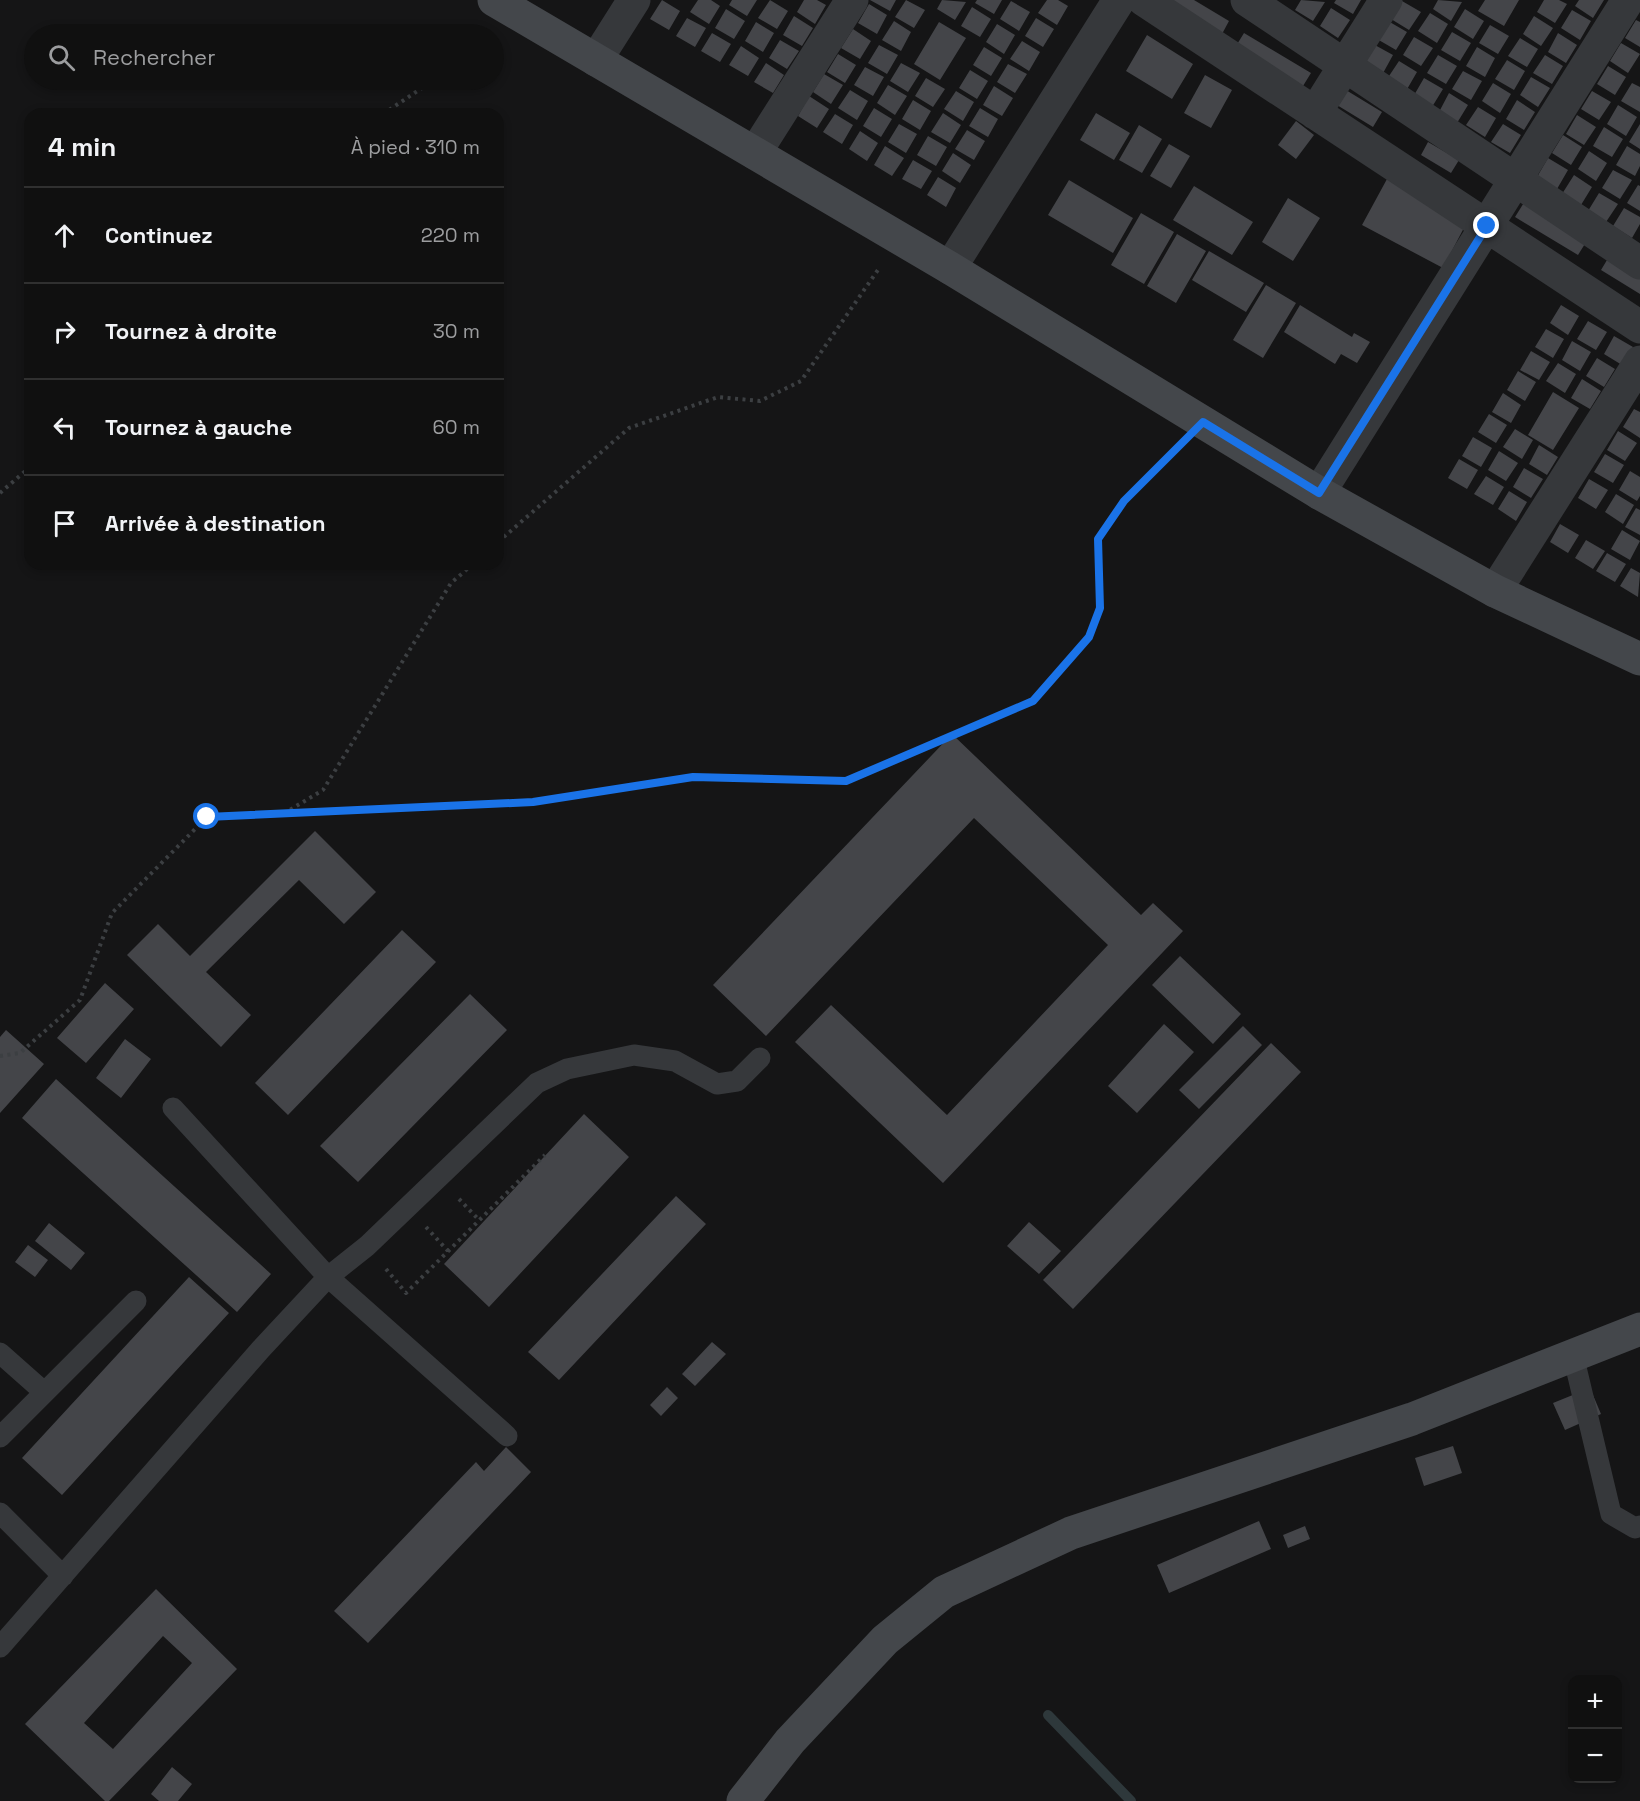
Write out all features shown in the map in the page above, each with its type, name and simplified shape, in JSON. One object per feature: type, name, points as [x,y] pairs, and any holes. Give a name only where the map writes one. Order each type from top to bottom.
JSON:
[{"type":"street","points":[[494,0],[950,268],[1319,493],[1495,591],[1640,659]]},
{"type":"street","points":[[596,60],[634,0]]},
{"type":"street","points":[[755,153],[852,0]]},
{"type":"street","points":[[950,268],[1119,0]]},
{"type":"street","points":[[1144,0],[1640,327]]},
{"type":"street","points":[[1247,0],[1640,263]]},
{"type":"street","points":[[1315,113],[1386,0]]},
{"type":"street","points":[[1319,493],[1628,0]]},
{"type":"street","points":[[1495,591],[1640,362]]},
{"type":"street","points":[[743,1801],[790,1741],[877,1649],[944,1592],[1071,1533],[1412,1419],[1640,1329]]},
{"type":"lane","points":[[0,1647],[328,1277],[367,1246],[537,1083],[567,1069],[634,1055],[675,1061],[717,1084],[737,1081],[760,1058]]},
{"type":"lane","points":[[173,1108],[328,1277],[507,1436]]},
{"type":"lane","points":[[0,1437],[136,1300]]},
{"type":"lane","points":[[0,1353],[44,1392]]},
{"type":"lane","points":[[1573,1355],[1611,1514],[1635,1528],[1640,1526]]},
{"type":"lane","points":[[0,1513],[63,1576]]},
{"type":"path","points":[[392,108],[419,90]]},
{"type":"path","points":[[504,537],[629,428],[718,397],[760,401],[801,381],[900,239]]},
{"type":"path","points":[[0,1056],[20,1053],[80,1000],[112,913],[207,817],[533,802],[693,777],[846,781],[1033,701],[1089,637],[1100,608],[1098,539],[1124,501],[1203,422]]},
{"type":"path","points":[[0,493],[24,472]]},
{"type":"path","points":[[284,814],[323,789],[451,583],[466,570]]},
{"type":"path","points":[[367,1246],[406,1293],[545,1155]]},
{"type":"building","points":[[662,0],[680,11],[669,30],[650,19]]},
{"type":"building","points":[[698,0],[711,0],[720,6],[709,24],[690,12]]},
{"type":"building","points":[[732,0],[757,0],[747,16],[729,5]]},
{"type":"building","points":[[770,0],[788,11],[777,29],[758,18]]},
{"type":"building","points":[[804,0],[817,0],[826,5],[815,24],[797,12]]},
{"type":"building","points":[[870,0],[896,0],[890,11]]},
{"type":"building","points":[[906,0],[925,10],[914,28],[895,17]]},
{"type":"building","points":[[942,0],[966,2],[955,20],[937,9]]},
{"type":"building","points":[[977,0],[1002,0],[994,14],[975,3]]},
{"type":"building","points":[[1047,0],[1058,0],[1068,6],[1057,25],[1038,13]]},
{"type":"building","points":[[1166,0],[1194,0],[1229,21],[1222,34]]},
{"type":"building","points":[[1301,0],[1325,2],[1313,21],[1295,10]]},
{"type":"building","points":[[1336,0],[1361,0],[1353,14],[1334,3]]},
{"type":"building","points":[[1438,0],[1462,2],[1451,21],[1433,9]]},
{"type":"building","points":[[1485,0],[1519,0],[1504,26],[1478,11]]},
{"type":"building","points":[[1544,0],[1559,0],[1567,4],[1555,23],[1537,12]]},
{"type":"building","points":[[1579,0],[1604,0],[1593,18],[1575,6]]},
{"type":"building","points":[[1011,1],[1030,12],[1019,31],[1000,19]]},
{"type":"building","points":[[1402,1],[1421,12],[1409,30],[1391,19]]},
{"type":"building","points":[[869,4],[887,15],[877,34],[858,23]]},
{"type":"building","points":[[972,7],[991,19],[980,37],[961,26]]},
{"type":"building","points":[[1331,8],[1350,20],[1338,38],[1320,26]]},
{"type":"building","points":[[726,9],[745,21],[734,39],[715,28]]},
{"type":"building","points":[[1465,9],[1484,21],[1473,39],[1454,27]]},
{"type":"building","points":[[1572,10],[1591,21],[1580,40],[1561,28]]},
{"type":"building","points":[[1430,13],[1448,24],[1437,43],[1418,31]]},
{"type":"building","points":[[794,16],[813,28],[802,46],[783,35]]},
{"type":"building","points":[[1534,16],[1553,28],[1541,46],[1523,34]]},
{"type":"building","points":[[687,18],[706,28],[695,47],[676,36]]},
{"type":"building","points":[[1036,18],[1054,29],[1043,47],[1025,36]]},
{"type":"building","points":[[1636,20],[1640,22],[1640,47],[1625,38]]},
{"type":"building","points":[[894,21],[911,32],[901,51],[882,40]]},
{"type":"building","points":[[1388,21],[1407,32],[1396,50],[1377,39]]},
{"type":"building","points":[[756,22],[774,33],[763,52],[745,41]]},
{"type":"building","points":[[939,22],[966,38],[940,80],[914,64]]},
{"type":"building","points":[[997,24],[1015,35],[1004,54],[986,42]]},
{"type":"building","points":[[1490,25],[1509,36],[1498,54],[1479,43]]},
{"type":"building","points":[[853,29],[871,41],[860,59],[841,48]]},
{"type":"building","points":[[1452,32],[1471,43],[1460,61],[1441,50]]},
{"type":"building","points":[[712,33],[731,44],[720,62],[701,51]]},
{"type":"building","points":[[1244,33],[1311,73],[1303,86],[1236,46]]},
{"type":"building","points":[[1558,33],[1577,45],[1566,63],[1548,52]]},
{"type":"building","points":[[1147,35],[1193,64],[1172,99],[1126,71]]},
{"type":"building","points":[[1414,37],[1433,48],[1421,66],[1403,55]]},
{"type":"building","points":[[1520,38],[1538,49],[1527,67],[1508,56]]},
{"type":"building","points":[[780,40],[799,51],[787,69],[769,58]]},
{"type":"building","points":[[1022,41],[1040,52],[1029,71],[1010,59]]},
{"type":"building","points":[[1621,43],[1640,54],[1628,73],[1610,61]]},
{"type":"building","points":[[1373,44],[1393,55],[1382,75],[1362,63]]},
{"type":"building","points":[[879,45],[898,55],[887,74],[868,63]]},
{"type":"building","points":[[741,46],[759,58],[748,76],[729,65]]},
{"type":"building","points":[[984,47],[1002,58],[991,76],[973,65]]},
{"type":"building","points":[[1477,47],[1495,58],[1485,77],[1466,66]]},
{"type":"building","points":[[838,54],[856,65],[845,83],[827,72]]},
{"type":"building","points":[[1438,55],[1457,66],[1446,84],[1427,73]]},
{"type":"building","points":[[1545,55],[1563,66],[1552,84],[1533,73]]},
{"type":"building","points":[[1507,60],[1525,71],[1514,90],[1495,79]]},
{"type":"building","points":[[1399,61],[1417,72],[1406,91],[1387,79]]},
{"type":"building","points":[[766,63],[784,75],[773,93],[754,82]]},
{"type":"building","points":[[901,63],[920,73],[908,92],[890,81]]},
{"type":"building","points":[[1008,64],[1027,74],[1015,93],[997,82]]},
{"type":"building","points":[[1608,66],[1626,77],[1615,95],[1597,84]]},
{"type":"building","points":[[865,67],[884,77],[873,96],[854,85]]},
{"type":"building","points":[[970,70],[988,81],[977,99],[959,88]]},
{"type":"building","points":[[1463,71],[1482,81],[1471,100],[1452,89]]},
{"type":"building","points":[[824,74],[843,85],[831,104],[813,92]]},
{"type":"building","points":[[1205,75],[1232,90],[1211,128],[1184,113]]},
{"type":"building","points":[[1531,77],[1550,88],[1538,107],[1520,95]]},
{"type":"building","points":[[926,78],[945,89],[933,107],[915,96]]},
{"type":"building","points":[[1424,78],[1443,89],[1432,107],[1413,97]]},
{"type":"building","points":[[1493,83],[1511,94],[1500,113],[1482,101]]},
{"type":"building","points":[[1632,83],[1640,87],[1640,112],[1621,101]]},
{"type":"building","points":[[888,85],[907,96],[895,115],[877,103]]},
{"type":"building","points":[[994,86],[1013,98],[1002,116],[983,105]]},
{"type":"building","points":[[1341,87],[1382,112],[1373,127],[1332,102]]},
{"type":"building","points":[[850,90],[868,101],[857,120],[838,108]]},
{"type":"building","points":[[956,91],[974,102],[963,121],[944,109]]},
{"type":"building","points":[[1592,91],[1611,102],[1599,120],[1581,109]]},
{"type":"building","points":[[1449,93],[1468,105],[1457,123],[1439,112]]},
{"type":"building","points":[[809,96],[829,109],[817,128],[798,116]]},
{"type":"building","points":[[913,100],[931,111],[920,130],[902,119]]},
{"type":"building","points":[[1517,100],[1535,112],[1524,130],[1506,119]]},
{"type":"building","points":[[1618,105],[1637,117],[1626,136],[1607,124]]},
{"type":"building","points":[[1478,107],[1496,118],[1485,137],[1466,125]]},
{"type":"building","points":[[874,108],[892,119],[881,137],[863,126]]},
{"type":"building","points":[[980,108],[998,119],[988,137],[969,126]]},
{"type":"building","points":[[943,113],[961,125],[950,143],[931,132]]},
{"type":"building","points":[[1096,113],[1130,133],[1114,160],[1080,140]]},
{"type":"building","points":[[835,114],[853,125],[842,144],[823,132]]},
{"type":"building","points":[[1577,115],[1596,127],[1584,145],[1566,134]]},
{"type":"building","points":[[1296,121],[1314,135],[1296,159],[1278,145]]},
{"type":"building","points":[[899,124],[917,134],[906,153],[888,142]]},
{"type":"building","points":[[1503,124],[1521,135],[1510,153],[1491,142]]},
{"type":"building","points":[[1640,124],[1640,149],[1629,142]]},
{"type":"building","points":[[1139,125],[1162,139],[1142,173],[1119,160]]},
{"type":"building","points":[[1604,127],[1623,139],[1612,157],[1593,146]]},
{"type":"building","points":[[967,130],[985,141],[974,160],[955,149]]},
{"type":"building","points":[[860,131],[878,143],[867,161],[849,149]]},
{"type":"building","points":[[1563,135],[1582,147],[1571,165],[1552,153]]},
{"type":"building","points":[[928,136],[947,147],[936,166],[917,155]]},
{"type":"building","points":[[1428,142],[1459,160],[1451,173],[1421,155]]},
{"type":"building","points":[[1169,144],[1190,156],[1171,188],[1150,176]]},
{"type":"building","points":[[885,146],[904,158],[892,176],[874,165]]},
{"type":"building","points":[[1627,146],[1640,154],[1640,166],[1635,176],[1616,165]]},
{"type":"building","points":[[1589,151],[1607,163],[1596,181],[1578,169]]},
{"type":"building","points":[[953,153],[971,165],[960,183],[942,171]]},
{"type":"building","points":[[1548,158],[1568,170],[1557,189],[1537,177]]},
{"type":"building","points":[[913,160],[932,171],[921,189],[902,179]]},
{"type":"building","points":[[1613,170],[1632,180],[1620,199],[1602,188]]},
{"type":"building","points":[[1574,175],[1592,187],[1581,205],[1562,194]]},
{"type":"building","points":[[938,177],[956,188],[946,207],[927,195]]},
{"type":"building","points":[[1387,179],[1467,222],[1443,268],[1362,225]]},
{"type":"building","points":[[1069,180],[1133,218],[1113,253],[1048,215]]},
{"type":"building","points":[[1638,185],[1640,186],[1640,211],[1627,203]]},
{"type":"building","points":[[1194,186],[1253,222],[1232,255],[1173,220]]},
{"type":"building","points":[[1599,193],[1618,204],[1606,222],[1588,211]]},
{"type":"building","points":[[1288,198],[1320,218],[1293,261],[1262,242]]},
{"type":"building","points":[[1525,201],[1588,239],[1578,255],[1515,217]]},
{"type":"building","points":[[1624,208],[1640,217],[1640,224],[1632,238],[1613,226]]},
{"type":"building","points":[[1141,213],[1174,232],[1144,284],[1111,265]]},
{"type":"building","points":[[1177,234],[1206,251],[1176,303],[1147,286]]},
{"type":"building","points":[[1209,251],[1264,283],[1246,312],[1192,280]]},
{"type":"building","points":[[1610,255],[1640,273],[1640,294],[1601,270]]},
{"type":"building","points":[[1266,285],[1296,303],[1263,358],[1233,340]]},
{"type":"building","points":[[1300,305],[1352,337],[1354,333],[1370,342],[1357,363],[1341,354],[1335,364],[1284,332]]},
{"type":"building","points":[[1561,305],[1579,316],[1568,335],[1550,323]]},
{"type":"building","points":[[1588,321],[1607,332],[1596,350],[1577,339]]},
{"type":"building","points":[[1546,329],[1564,339],[1553,358],[1535,347]]},
{"type":"building","points":[[1614,336],[1633,347],[1622,365],[1604,354]]},
{"type":"building","points":[[1572,341],[1591,352],[1580,371],[1562,360]]},
{"type":"building","points":[[1531,351],[1550,362],[1539,380],[1520,370]]},
{"type":"building","points":[[1597,358],[1615,369],[1604,387],[1586,376]]},
{"type":"building","points":[[1558,363],[1576,374],[1565,393],[1546,381]]},
{"type":"building","points":[[1518,371],[1536,382],[1525,401],[1507,390]]},
{"type":"building","points":[[1582,379],[1601,391],[1590,409],[1571,398]]},
{"type":"building","points":[[1553,392],[1579,408],[1553,450],[1528,435]]},
{"type":"building","points":[[1503,393],[1521,405],[1511,423],[1492,412]]},
{"type":"building","points":[[1634,409],[1640,412],[1640,438],[1623,427]]},
{"type":"building","points":[[1489,414],[1507,425],[1496,443],[1478,432]]},
{"type":"building","points":[[1515,429],[1533,440],[1522,459],[1503,447]]},
{"type":"building","points":[[1618,431],[1637,443],[1625,461],[1607,450]]},
{"type":"building","points":[[1473,437],[1492,448],[1481,467],[1462,456]]},
{"type":"building","points":[[1539,445],[1558,457],[1547,475],[1529,464]]},
{"type":"building","points":[[1499,451],[1518,463],[1506,481],[1488,470]]},
{"type":"building","points":[[1605,454],[1624,465],[1613,483],[1594,472]]},
{"type":"building","points":[[1459,459],[1478,470],[1467,489],[1448,478]]},
{"type":"building","points":[[1524,468],[1543,479],[1531,498],[1513,487]]},
{"type":"building","points":[[1630,471],[1640,477],[1640,496],[1637,501],[1619,490]]},
{"type":"building","points":[[1486,476],[1504,487],[1493,505],[1474,494]]},
{"type":"building","points":[[1589,479],[1608,490],[1596,509],[1578,498]]},
{"type":"building","points":[[1509,491],[1527,502],[1516,521],[1498,509]]},
{"type":"building","points":[[1616,494],[1634,505],[1623,524],[1605,512]]},
{"type":"building","points":[[1636,508],[1640,510],[1640,535],[1625,527]]},
{"type":"building","points":[[1560,524],[1579,535],[1568,553],[1550,542]]},
{"type":"building","points":[[1622,530],[1640,541],[1630,560],[1611,549]]},
{"type":"building","points":[[1586,540],[1605,551],[1593,569],[1575,558]]},
{"type":"building","points":[[1607,553],[1626,564],[1615,582],[1596,571]]},
{"type":"building","points":[[1631,568],[1640,573],[1638,597],[1620,586]]},
{"type":"building","points":[[952,734],[1141,915],[1153,903],[1183,931],[943,1183],[795,1042],[831,1005],[947,1115],[1108,945],[974,818],[766,1036],[713,985]]},
{"type":"building","points":[[315,831],[376,892],[344,924],[299,880],[206,972],[251,1015],[221,1047],[127,955],[158,924],[190,956]]},
{"type":"building","points":[[402,930],[436,962],[288,1115],[255,1083]]},
{"type":"building","points":[[1180,956],[1241,1014],[1213,1044],[1152,985]]},
{"type":"building","points":[[105,983],[134,1009],[86,1063],[57,1038]]},
{"type":"building","points":[[470,994],[507,1030],[358,1182],[320,1146]]},
{"type":"building","points":[[1164,1024],[1194,1052],[1137,1113],[1108,1086]]},
{"type":"building","points":[[1243,1026],[1262,1045],[1199,1109],[1179,1090]]},
{"type":"building","points":[[6,1030],[44,1064],[0,1113],[0,1037]]},
{"type":"building","points":[[125,1039],[151,1059],[121,1098],[96,1078]]},
{"type":"building","points":[[1271,1043],[1301,1072],[1073,1309],[1043,1280]]},
{"type":"building","points":[[56,1079],[271,1274],[237,1312],[22,1118]]},
{"type":"building","points":[[584,1114],[629,1157],[489,1307],[444,1264]]},
{"type":"building","points":[[676,1196],[706,1224],[559,1380],[528,1352]]},
{"type":"building","points":[[1029,1222],[1061,1251],[1039,1274],[1007,1246]]},
{"type":"building","points":[[49,1223],[85,1253],[71,1270],[35,1241]]},
{"type":"building","points":[[28,1245],[48,1260],[35,1277],[15,1262]]},
{"type":"building","points":[[189,1277],[229,1313],[62,1495],[22,1458]]},
{"type":"building","points":[[712,1342],[726,1354],[695,1386],[682,1374]]},
{"type":"building","points":[[667,1387],[678,1398],[661,1416],[650,1405]]},
{"type":"building","points":[[1590,1388],[1601,1414],[1565,1430],[1553,1403]]},
{"type":"building","points":[[1453,1446],[1462,1473],[1424,1486],[1415,1458]]},
{"type":"building","points":[[506,1447],[531,1472],[368,1643],[334,1611],[476,1462],[484,1471]]},
{"type":"building","points":[[1259,1521],[1271,1549],[1169,1593],[1157,1565]]},
{"type":"building","points":[[1305,1526],[1310,1539],[1288,1548],[1283,1535]]},
{"type":"building","points":[[156,1589],[237,1669],[109,1801],[105,1801],[25,1724]],"holes":[[[163,1636],[192,1663],[113,1749],[84,1723]]]},
{"type":"building","points":[[172,1767],[192,1784],[178,1801],[159,1801],[151,1794]]},
{"type":"waterway","points":[[1048,1715],[1131,1801]]},
{"type":"route","points":[[207,817],[533,802],[693,777],[846,781],[1033,701],[1089,637],[1100,608],[1098,539],[1124,501],[1203,422],[1319,493],[1487,226]]}]
